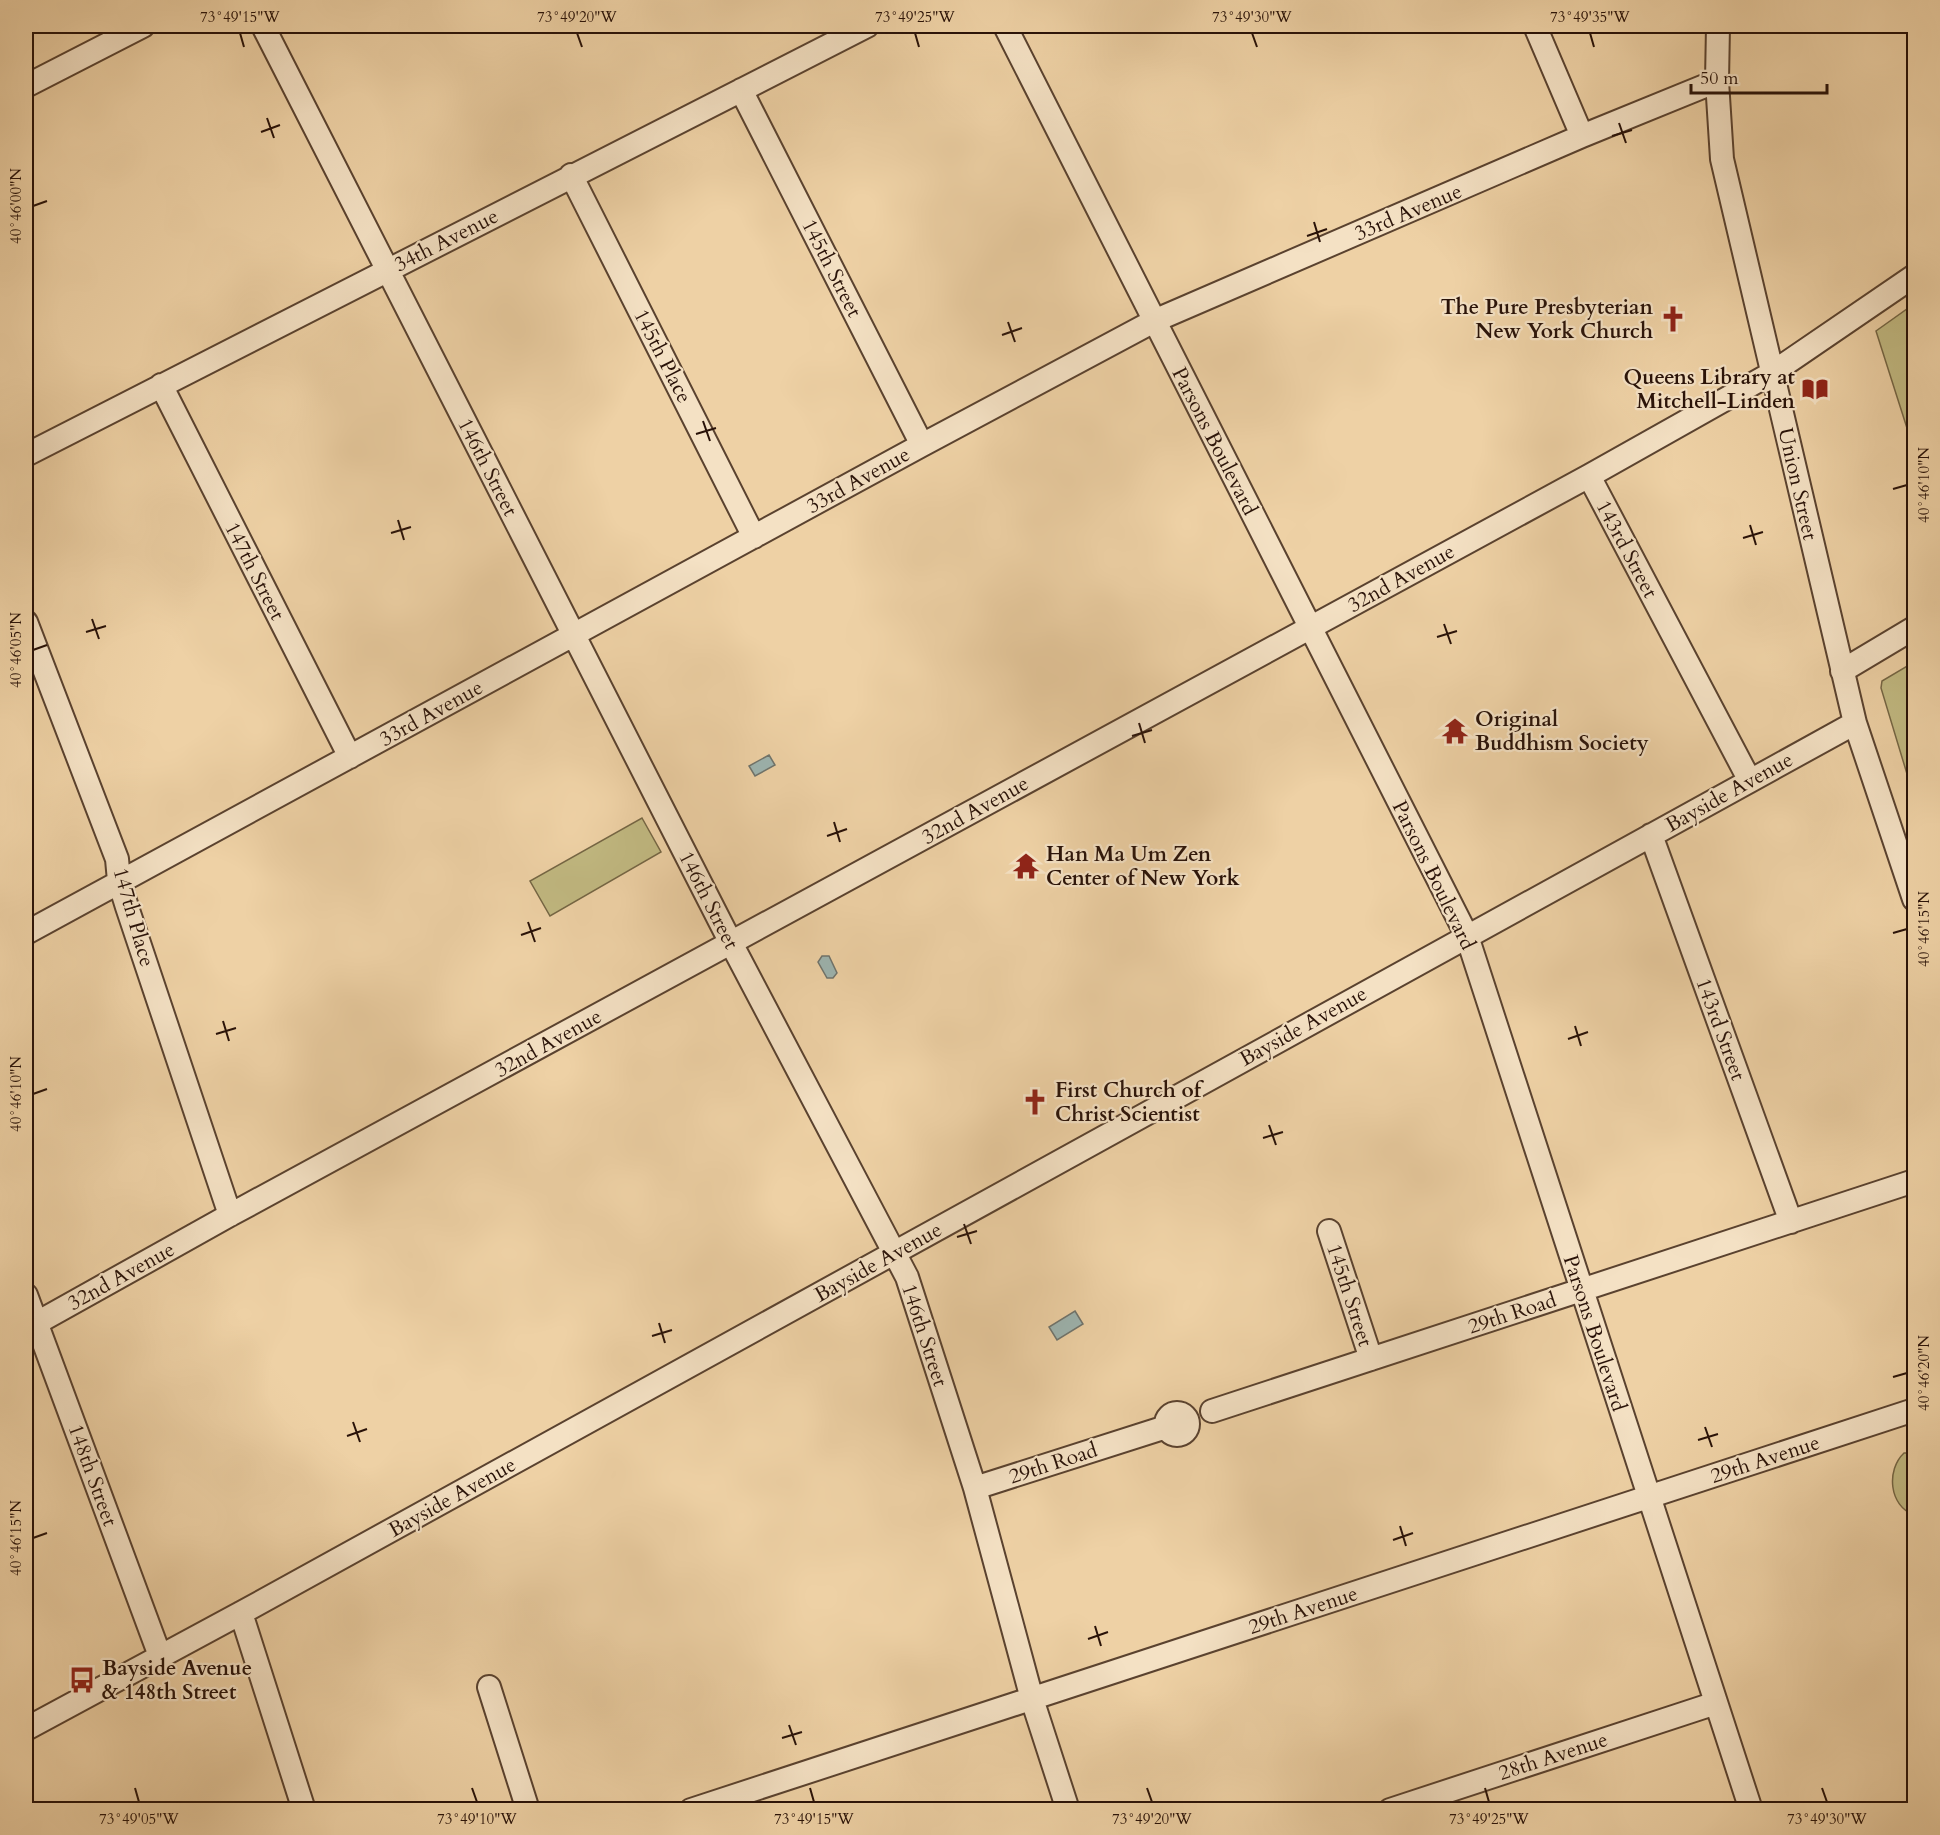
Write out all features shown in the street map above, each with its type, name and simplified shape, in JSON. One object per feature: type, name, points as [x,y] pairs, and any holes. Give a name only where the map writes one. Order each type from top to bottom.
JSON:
[{"type":"street","points":[[26,86],[143,26]]},
{"type":"street","name":"146th Street","points":[[263,26],[731,944],[907,1277],[975,1488],[1032,1699],[1068,1809]]},
{"type":"street","name":"34th Avenue","points":[[26,455],[867,26]]},
{"type":"street","name":"Parsons Boulevard","points":[[1005,26],[1467,936],[1751,1809]]},
{"type":"street","points":[[1535,26],[1582,136]]},
{"type":"street","name":"Union Street","points":[[1718,26],[1717,81],[1722,159],[1855,723],[1909,867],[1914,899]]},
{"type":"street","name":"33rd Avenue","points":[[26,933],[1154,321],[1582,136],[1717,81]]},
{"type":"street","name":"145th Street","points":[[741,90],[922,445]]},
{"type":"street","name":"145th Place","points":[[571,176],[754,537]]},
{"type":"street","name":"32nd Avenue","points":[[31,1326],[230,1215],[1589,476],[1772,373],[1914,276]]},
{"type":"street","name":"147th Street","points":[[161,385],[350,757]]},
{"type":"street","name":"143rd Street","points":[[1589,476],[1750,781]]},
{"type":"street","name":"147th Place","points":[[26,622],[117,859],[119,882],[230,1215]]},
{"type":"street","points":[[1842,671],[1914,628]]},
{"type":"street","name":"Bayside Avenue","points":[[26,1729],[241,1613],[1855,723]]},
{"type":"street","name":"143rd Street","points":[[1651,836],[1791,1222]]},
{"type":"street","name":"29th Road","points":[[1212,1411],[1914,1181]]},
{"type":"street","name":"145th Street","points":[[1329,1231],[1371,1359]]},
{"type":"street","name":"148th Street","points":[[26,1295],[31,1326],[160,1656]]},
{"type":"street","name":"29th Avenue","points":[[692,1809],[1914,1410]]},
{"type":"street","name":"29th Road","points":[[975,1488],[1166,1427]]},
{"type":"street","points":[[241,1613],[304,1809]]},
{"type":"street","points":[[489,1687],[528,1809]]},
{"type":"street","name":"28th Avenue","points":[[1390,1809],[1716,1703]]},
{"type":"shaded area","points":[[1914,304],[1914,450],[1876,331]]},
{"type":"shaded area","points":[[1914,662],[1914,797],[1881,688],[1882,681]]},
{"type":"shaded area","points":[[642,818],[661,852],[550,916],[530,881]]},
{"type":"shaded area","points":[[1904,1453],[1914,1453],[1914,1515],[1899,1504],[1893,1487],[1894,1469]]},
{"type":"water","points":[[769,755],[775,765],[755,776],[749,766]]},
{"type":"water","points":[[822,956],[829,956],[837,973],[833,978],[827,978],[818,962]]},
{"type":"water","points":[[1075,1311],[1083,1324],[1057,1340],[1049,1327]]},
{"type":"place","name":"The Pure Presbyterian New York Church","points":[[1673,319]]},
{"type":"place","name":"Queens Library at Mitchell-Linden","points":[[1815,389]]},
{"type":"place","name":"Original Buddhism Society","points":[[1455,731]]},
{"type":"place","name":"Han Ma Um Zen Center of New York","points":[[1026,866]]},
{"type":"place","name":"First Church of Christ Scientist","points":[[1035,1102]]},
{"type":"place","name":"Bayside Avenue & 148th Street","points":[[82,1680]]}]
